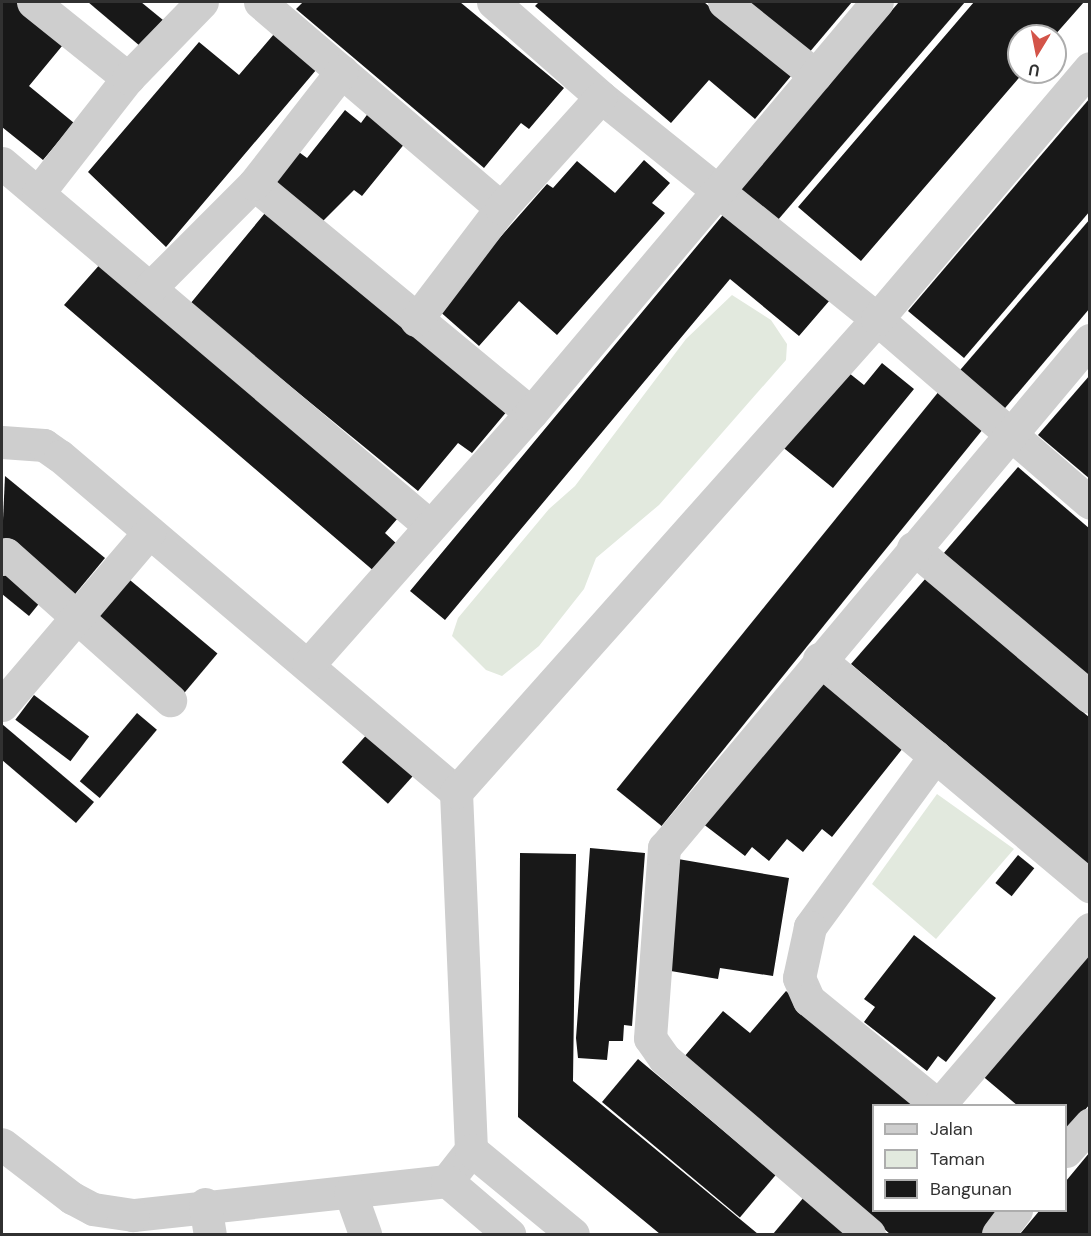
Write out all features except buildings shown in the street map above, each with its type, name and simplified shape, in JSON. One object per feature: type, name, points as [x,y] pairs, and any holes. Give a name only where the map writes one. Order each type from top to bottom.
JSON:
[{"type":"street","points":[[33,2],[128,78]]},
{"type":"street","points":[[38,193],[128,78],[201,2]]},
{"type":"street","points":[[260,2],[501,208]]},
{"type":"street","points":[[495,2],[601,97],[877,319],[1089,503]]},
{"type":"street","points":[[724,2],[815,75]]},
{"type":"street","points":[[308,665],[531,413],[877,2]]},
{"type":"street","points":[[2,1144],[93,1209],[133,1215],[208,1219],[350,1192],[447,1181],[471,1150],[456,792],[877,319],[1089,68]]},
{"type":"street","points":[[151,286],[254,184],[342,71]]},
{"type":"street","points":[[416,320],[501,208],[601,97]]},
{"type":"street","points":[[2,163],[151,286],[430,526]]},
{"type":"street","points":[[254,184],[531,413]]},
{"type":"street","points":[[869,1234],[664,1058],[650,1038],[648,1022],[661,864],[669,837],[1008,433],[1089,340]]},
{"type":"street","points":[[2,442],[44,446],[308,665],[456,792]]},
{"type":"street","points":[[2,705],[149,532]]},
{"type":"street","points":[[913,548],[1089,697]]},
{"type":"street","points":[[2,559],[6,554],[170,700]]},
{"type":"street","points":[[819,659],[1089,886]]},
{"type":"street","points":[[935,756],[810,927],[799,978],[809,1000],[938,1104]]},
{"type":"street","points":[[940,1104],[1089,928]]},
{"type":"street","points":[[1067,1149],[1089,1124]]},
{"type":"street","points":[[471,1150],[573,1234]]},
{"type":"street","points":[[447,1181],[509,1234]]},
{"type":"street","points":[[350,1192],[365,1234]]},
{"type":"street","points":[[998,1234],[1014,1212]]},
{"type":"green space","points":[[732,295],[771,320],[787,344],[786,360],[659,505],[596,558],[584,589],[539,646],[502,676],[486,670],[452,636],[458,618],[549,509],[575,486],[686,339]]},
{"type":"green space","points":[[937,794],[1014,849],[936,939],[872,884]]}]
